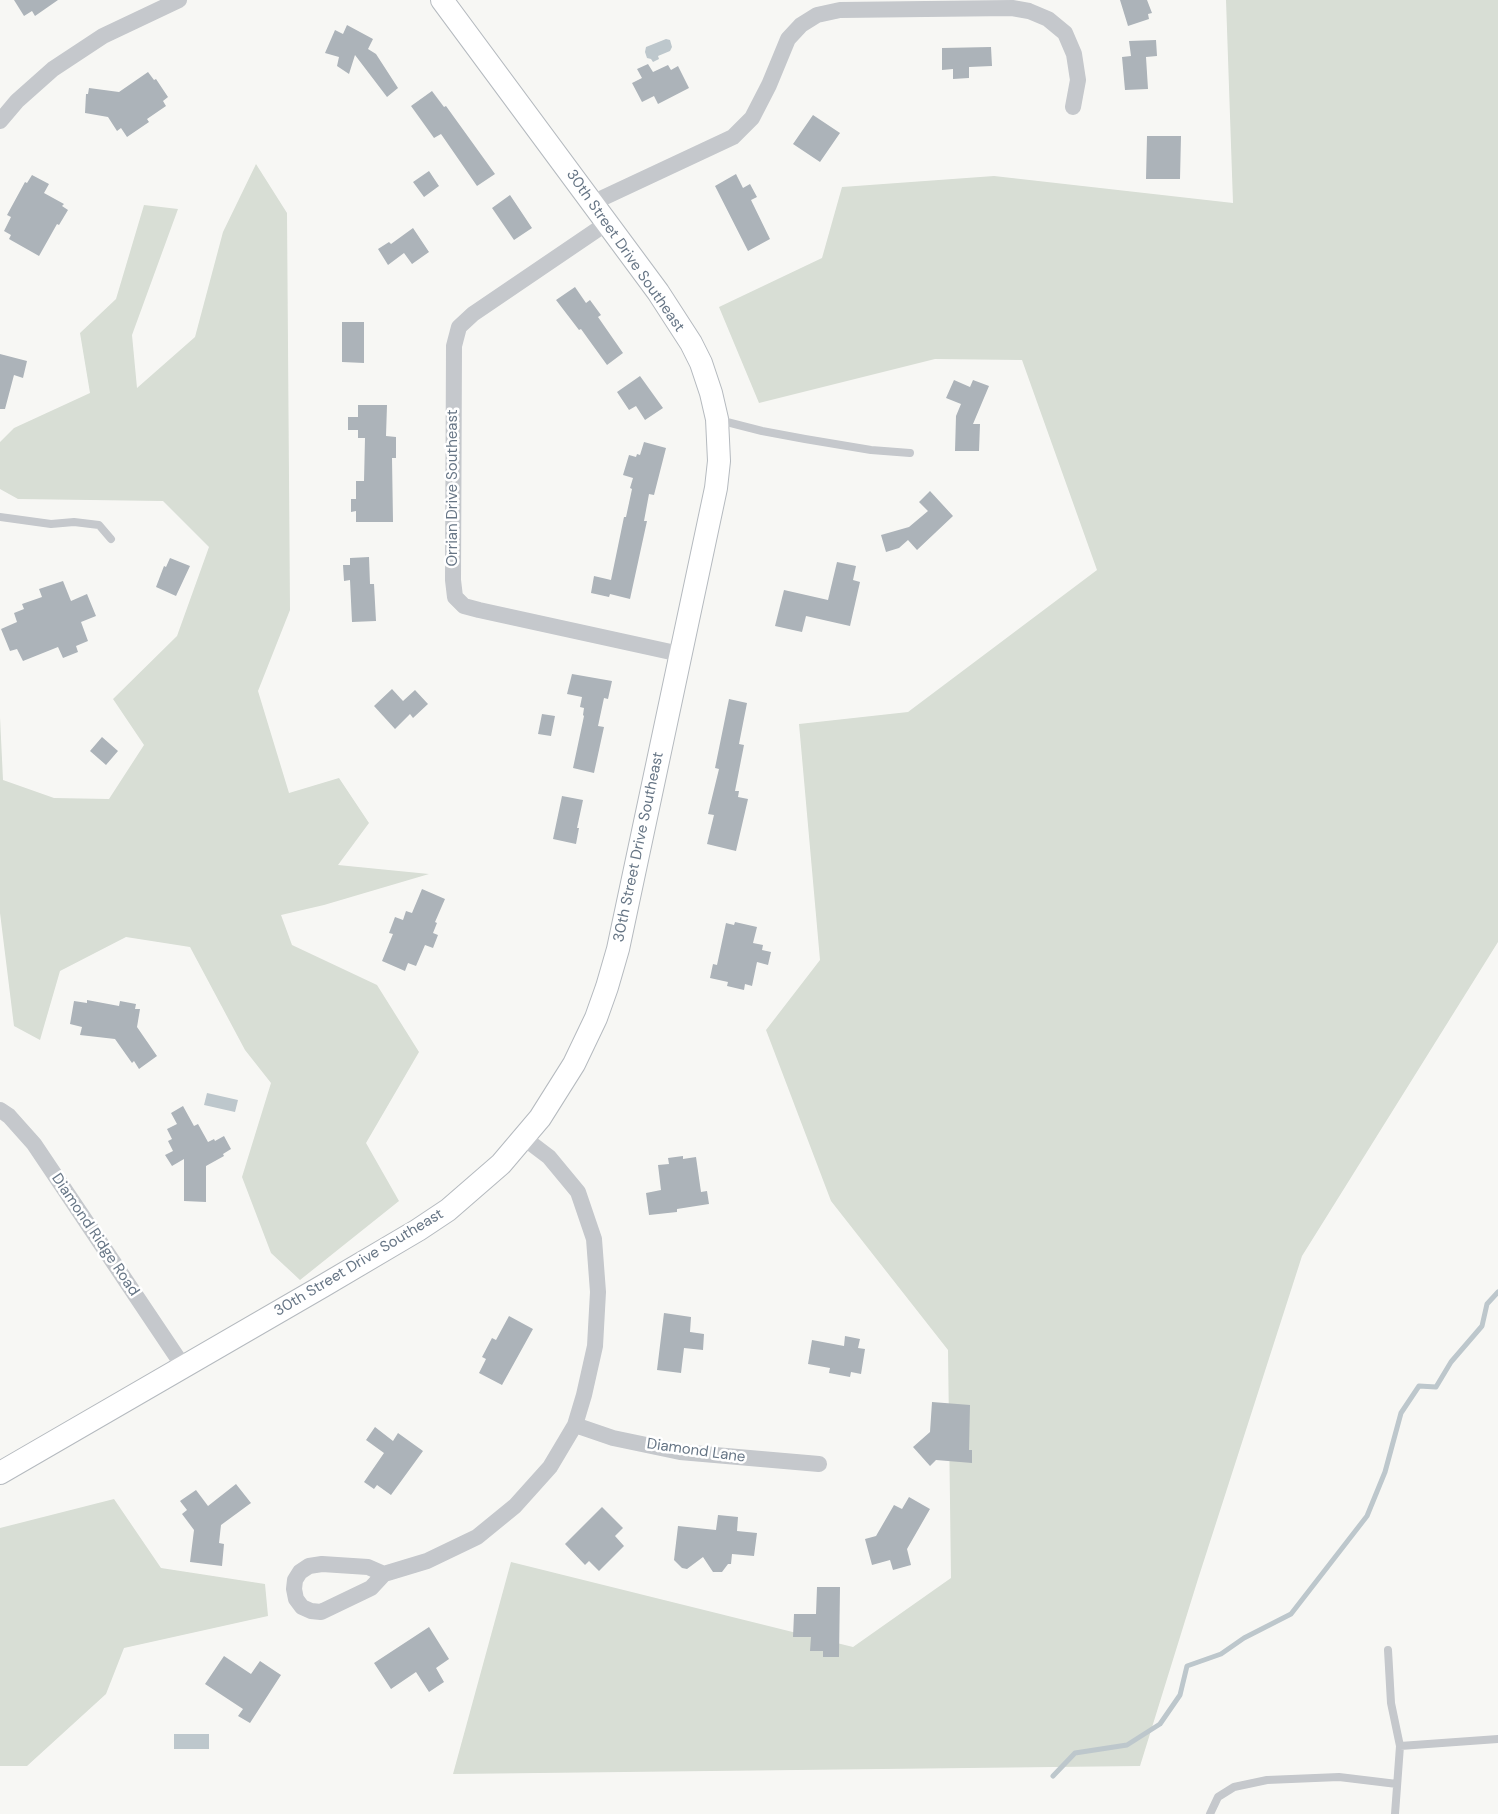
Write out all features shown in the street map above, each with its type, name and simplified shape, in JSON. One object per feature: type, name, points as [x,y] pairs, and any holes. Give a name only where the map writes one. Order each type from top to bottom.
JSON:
[{"type":"main road","name":"30th Street Drive Southeast","points":[[0,1473],[323,1286],[448,1210],[501,1164],[540,1118],[574,1064],[596,1018],[607,987],[618,949],[716,488],[719,461],[717,419],[701,363],[658,292],[442,0]]},
{"type":"street","points":[[0,121],[17,101],[53,69],[103,36],[179,0]]},
{"type":"street","points":[[592,203],[733,137],[752,118],[769,86],[788,39],[801,25],[817,15],[840,10],[1012,8],[1029,11],[1048,19],[1064,33],[1074,54],[1078,80],[1073,107]]},
{"type":"street","name":"Orrian Drive Southeast","points":[[606,223],[473,314],[458,327],[454,346],[452,580],[455,597],[464,606],[680,654]]},
{"type":"street","name":"Diamond Ridge Road","points":[[0,1110],[9,1116],[34,1144],[183,1366]]},
{"type":"street","points":[[384,1574],[368,1567],[322,1564],[309,1566],[300,1572],[295,1580],[296,1599],[302,1607],[311,1611],[321,1612],[371,1588],[384,1574],[427,1561],[477,1537],[515,1506],[550,1467],[575,1425],[595,1346],[598,1292],[594,1239],[578,1192],[549,1157],[524,1138]]},
{"type":"street","name":"Diamond Lane","points":[[575,1425],[613,1438],[680,1452],[819,1464]]},
{"type":"lane","points":[[717,419],[805,439],[870,450],[910,453]]},
{"type":"lane","points":[[0,517],[50,524],[74,522],[99,525],[111,539]]},
{"type":"lane","points":[[1388,1650],[1391,1703],[1400,1746],[1395,1814]]},
{"type":"lane","points":[[1400,1746],[1498,1739]]},
{"type":"lane","points":[[1210,1814],[1218,1797],[1234,1787],[1267,1780],[1339,1777],[1397,1784]]},
{"type":"shaded area","points":[[1226,0],[1498,0],[1498,942],[1302,1256],[1140,1766],[453,1774],[511,1562],[853,1647],[951,1578],[948,1350],[831,1201],[766,1030],[820,960],[799,724],[908,712],[1097,570],[1022,360],[935,359],[759,403],[719,307],[822,258],[842,187],[994,176],[1233,203]]},
{"type":"shaded area","points":[[666,39],[670,40],[672,47],[670,51],[658,56],[659,59],[653,62],[647,58],[646,47]]},
{"type":"shaded area","points":[[256,164],[287,213],[290,610],[258,691],[289,793],[339,778],[369,823],[338,865],[429,874],[324,905],[281,915],[292,945],[377,985],[419,1052],[366,1143],[399,1201],[300,1280],[271,1253],[242,1177],[271,1083],[245,1050],[190,947],[126,937],[60,971],[40,1040],[14,1026],[0,913],[0,717],[3,780],[54,798],[109,799],[144,745],[113,699],[177,636],[209,547],[163,501],[18,499],[0,489],[0,442],[14,428],[90,393],[80,333],[116,299],[144,205],[178,209],[132,335],[137,388],[195,337],[223,232]]},
{"type":"shaded area","points":[[207,1093],[238,1100],[235,1112],[204,1105]]},
{"type":"shaded area","points":[[114,1499],[161,1568],[265,1584],[268,1616],[124,1648],[106,1694],[27,1766],[0,1766],[0,1528]]},
{"type":"shaded area","points":[[174,1734],[209,1734],[209,1749],[174,1749]]},
{"type":"building","points":[[14,0],[58,0],[35,16],[32,11],[24,16]]},
{"type":"building","points":[[1120,0],[1147,0],[1152,13],[1148,14],[1149,19],[1128,26]]},
{"type":"building","points":[[347,25],[373,39],[368,49],[376,54],[398,88],[387,97],[355,55],[349,74],[337,66],[339,57],[325,53],[335,30],[343,34]]},
{"type":"building","points":[[1156,40],[1157,56],[1146,57],[1148,89],[1125,90],[1122,57],[1131,56],[1129,41]]},
{"type":"building","points":[[991,47],[992,66],[969,67],[969,78],[953,79],[953,69],[942,70],[942,48]]},
{"type":"building","points":[[648,64],[653,72],[668,65],[671,70],[678,66],[689,88],[658,104],[654,96],[642,102],[632,83],[642,78],[637,69]]},
{"type":"building","points":[[148,72],[154,80],[156,79],[168,97],[163,101],[166,106],[147,119],[149,122],[127,137],[121,128],[117,131],[108,117],[85,113],[86,94],[88,94],[89,88],[119,92]]},
{"type":"building","points":[[432,91],[444,107],[446,106],[495,174],[477,186],[441,134],[434,138],[411,106]]},
{"type":"building","points":[[813,115],[840,133],[820,162],[793,144]]},
{"type":"building","points":[[1147,136],[1181,136],[1180,179],[1146,179]]},
{"type":"building","points":[[429,171],[439,186],[424,197],[413,182]]},
{"type":"building","points":[[736,174],[743,188],[750,184],[757,197],[751,200],[770,239],[748,251],[715,186]]},
{"type":"building","points":[[32,175],[49,184],[44,193],[64,204],[62,206],[68,210],[59,225],[57,224],[39,256],[9,239],[11,235],[4,231],[11,217],[7,215],[25,182],[27,183]]},
{"type":"building","points":[[510,195],[532,228],[514,240],[492,208]]},
{"type":"building","points":[[413,228],[429,252],[412,264],[404,253],[388,265],[378,249],[389,242],[391,244]]},
{"type":"building","points":[[575,287],[586,303],[590,300],[601,315],[598,317],[623,353],[607,365],[581,329],[579,330],[556,300]]},
{"type":"building","points":[[342,322],[364,322],[364,363],[342,362]]},
{"type":"building","points":[[0,354],[27,361],[23,378],[14,375],[5,409],[0,409]]},
{"type":"building","points":[[640,376],[663,408],[645,420],[636,406],[629,410],[617,392]]},
{"type":"building","points":[[954,380],[970,387],[973,380],[989,386],[973,424],[980,424],[979,451],[955,451],[956,416],[961,404],[946,398]]},
{"type":"building","points":[[358,405],[387,405],[386,436],[396,437],[396,458],[392,458],[393,522],[356,522],[356,511],[351,512],[351,499],[356,499],[356,481],[364,481],[365,438],[358,438],[358,430],[348,430],[348,417],[358,417]]},
{"type":"building","points":[[644,442],[666,448],[654,495],[649,494],[644,521],[647,521],[630,599],[610,594],[609,597],[591,593],[594,576],[611,580],[632,489],[630,488],[633,478],[623,475],[629,455],[636,457],[637,454],[640,455]]},
{"type":"building","points":[[930,491],[953,516],[917,550],[908,540],[899,548],[886,552],[881,535],[909,527],[928,511],[919,502]]},
{"type":"building","points":[[369,557],[370,584],[374,584],[376,621],[352,622],[350,580],[344,581],[343,565],[350,565],[350,558]]},
{"type":"building","points":[[170,558],[190,566],[176,596],[156,587],[164,566],[166,567]]},
{"type":"building","points":[[837,562],[856,566],[853,580],[860,582],[850,626],[806,616],[802,632],[775,626],[784,590],[828,600]]},
{"type":"building","points":[[63,581],[71,601],[87,594],[96,616],[81,622],[88,641],[76,646],[78,652],[63,658],[58,647],[23,661],[17,649],[10,651],[1,629],[17,622],[14,613],[24,609],[22,604],[42,597],[39,589]]},
{"type":"building","points":[[572,674],[612,681],[608,699],[604,698],[598,726],[604,727],[594,773],[573,768],[584,708],[580,707],[582,697],[567,694]]},
{"type":"building","points":[[392,689],[403,701],[415,690],[428,704],[413,718],[410,714],[395,729],[374,706]]},
{"type":"building","points":[[729,699],[747,703],[739,744],[744,745],[735,791],[739,791],[738,797],[748,799],[736,851],[707,844],[714,815],[708,814],[719,769],[715,768]]},
{"type":"building","points":[[542,714],[555,716],[551,736],[538,734]]},
{"type":"building","points":[[102,737],[118,751],[106,765],[90,751]]},
{"type":"building","points":[[562,796],[583,800],[577,828],[579,828],[576,844],[553,839]]},
{"type":"building","points":[[422,889],[445,899],[435,922],[437,923],[433,933],[438,935],[433,948],[425,945],[416,966],[408,963],[405,971],[382,961],[393,934],[389,933],[395,917],[403,920],[406,911],[412,913]]},
{"type":"building","points":[[735,922],[757,927],[753,943],[763,945],[762,950],[771,952],[768,965],[757,962],[752,986],[745,984],[744,990],[727,986],[728,982],[710,978],[713,964],[717,965],[726,923],[734,925]]},
{"type":"building","points":[[87,1000],[119,1006],[120,1001],[136,1004],[135,1009],[140,1009],[137,1027],[157,1056],[139,1069],[134,1061],[132,1063],[115,1039],[80,1035],[82,1027],[70,1024],[74,1001],[87,1003]]},
{"type":"building","points":[[183,1106],[194,1126],[198,1124],[208,1142],[214,1139],[215,1141],[224,1136],[231,1149],[223,1154],[224,1156],[206,1166],[206,1202],[184,1201],[184,1159],[172,1166],[165,1155],[173,1151],[168,1141],[172,1139],[167,1129],[177,1124],[171,1113]]},
{"type":"building","points":[[683,1156],[683,1159],[696,1157],[701,1192],[707,1191],[709,1204],[677,1209],[677,1212],[649,1215],[646,1193],[661,1190],[658,1165],[669,1164],[668,1158]]},
{"type":"building","points":[[664,1313],[691,1317],[690,1332],[704,1334],[703,1350],[684,1348],[681,1373],[657,1370]]},
{"type":"building","points":[[509,1316],[533,1329],[502,1385],[479,1373],[486,1359],[482,1357],[492,1338],[496,1340]]},
{"type":"building","points":[[845,1336],[860,1339],[858,1348],[865,1349],[861,1374],[851,1372],[850,1377],[829,1373],[830,1368],[808,1364],[812,1340],[844,1346]]},
{"type":"building","points":[[932,1402],[970,1405],[969,1450],[972,1450],[972,1463],[936,1460],[930,1466],[913,1447],[930,1432]]},
{"type":"building","points":[[375,1427],[393,1441],[398,1433],[423,1451],[391,1495],[377,1485],[374,1489],[364,1482],[384,1453],[366,1440]]},
{"type":"building","points":[[236,1484],[251,1503],[221,1525],[219,1543],[224,1544],[222,1566],[190,1562],[194,1530],[182,1514],[187,1510],[180,1501],[196,1490],[208,1506]]},
{"type":"building","points":[[909,1497],[930,1509],[907,1549],[911,1565],[893,1570],[890,1560],[872,1565],[865,1539],[876,1536],[894,1505],[902,1509]]},
{"type":"building","points":[[602,1507],[623,1528],[615,1536],[624,1546],[599,1571],[589,1561],[585,1565],[565,1544]]},
{"type":"building","points":[[718,1515],[738,1517],[737,1531],[757,1533],[754,1556],[732,1554],[731,1564],[728,1564],[722,1572],[713,1572],[703,1557],[687,1569],[682,1568],[674,1560],[678,1526],[716,1530]]},
{"type":"building","points":[[817,1587],[840,1587],[839,1657],[823,1657],[823,1651],[810,1651],[811,1637],[793,1637],[794,1614],[816,1614]]},
{"type":"building","points":[[429,1627],[449,1659],[436,1668],[444,1682],[429,1692],[416,1672],[391,1689],[374,1663]]},
{"type":"building","points":[[224,1656],[251,1674],[260,1661],[281,1675],[250,1723],[238,1716],[243,1709],[205,1684]]},
{"type":"waterway","points":[[1053,1776],[1075,1753],[1127,1745],[1160,1724],[1180,1695],[1187,1666],[1221,1654],[1244,1638],[1291,1614],[1367,1516],[1385,1472],[1401,1413],[1419,1386],[1436,1387],[1451,1362],[1482,1326],[1487,1304],[1498,1292]]}]
